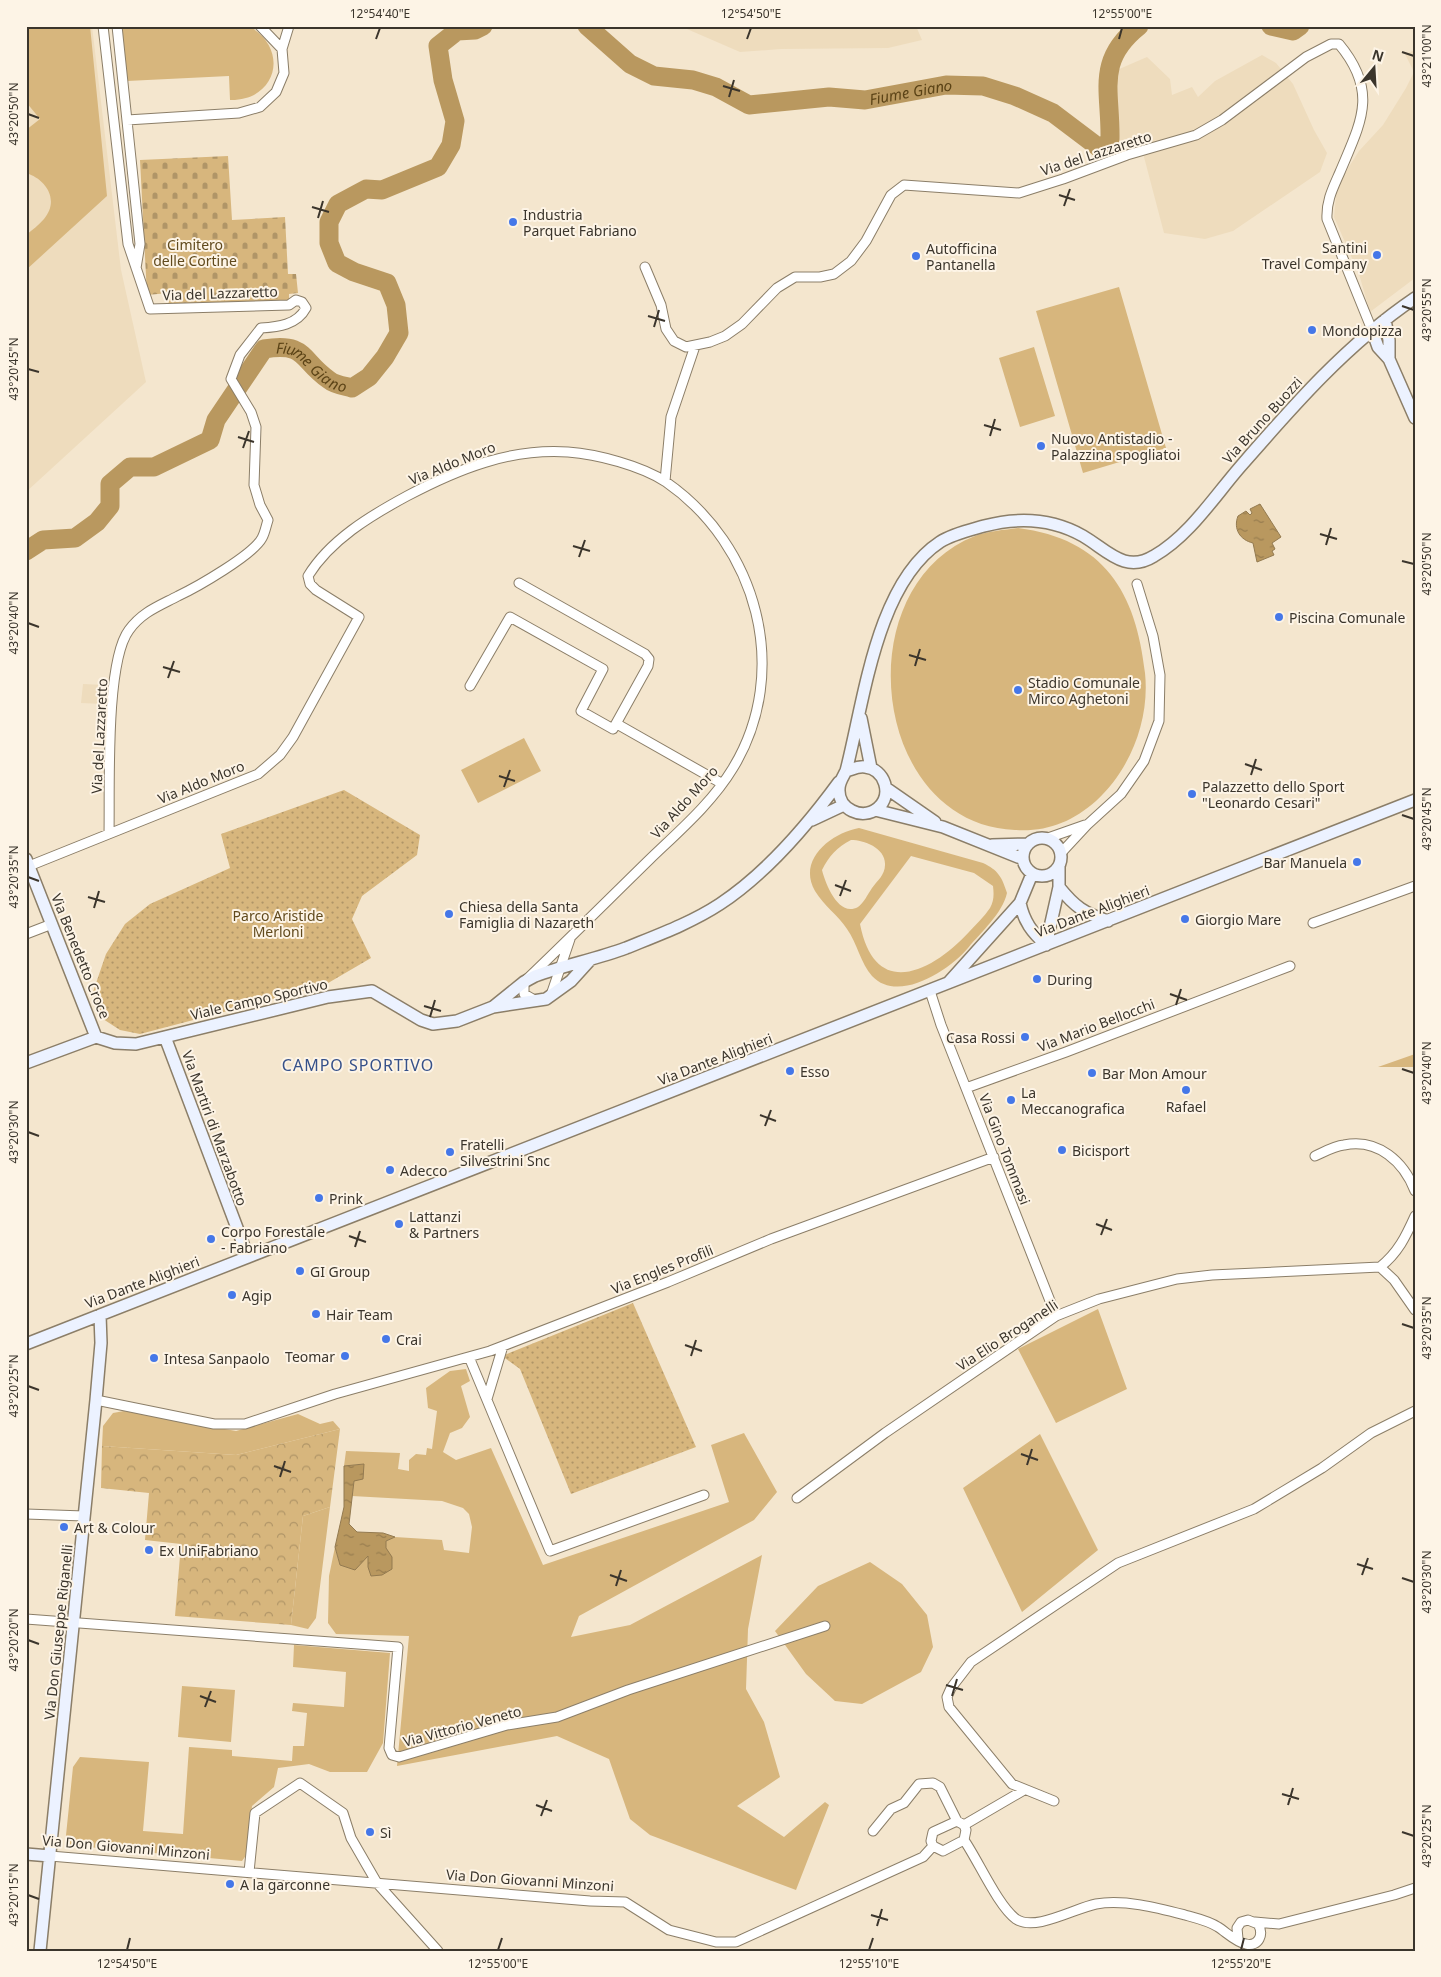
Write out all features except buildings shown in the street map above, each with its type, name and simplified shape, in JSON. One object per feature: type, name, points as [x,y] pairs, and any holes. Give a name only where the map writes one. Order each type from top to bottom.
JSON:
[{"type":"street","name":"Via del Lazzaretto","points":[[103,26],[128,244],[135,270],[150,309],[289,305],[296,300],[302,302],[306,308],[302,315],[292,322],[261,328],[240,355],[231,379],[242,396],[256,427],[254,485],[260,505],[268,520],[262,540],[238,561],[180,595],[148,610],[128,631],[117,664],[111,721],[109,833]]},
{"type":"street","points":[[117,26],[140,244],[135,270]]},
{"type":"street","points":[[260,26],[282,49]]},
{"type":"street","points":[[127,120],[239,113],[260,106],[276,92],[284,74],[282,49],[288,26]]},
{"type":"street","name":"Via del Lazzaretto","points":[[695,346],[725,336],[742,324],[777,288],[795,277],[820,277],[834,274],[851,261],[866,241],[891,195],[904,185],[1019,193],[1064,179],[1127,155],[1196,135],[1222,120],[1306,57],[1330,44],[1339,44],[1356,70],[1362,86],[1364,105],[1361,123],[1326,205],[1327,219],[1372,330]]},
{"type":"street","points":[[645,267],[661,305],[666,328],[674,341],[686,346],[695,346],[671,416],[665,481]]},
{"type":"street","name":"Via Bruno Buozzi","points":[[861,715],[882,626],[915,565],[941,542],[1006,520],[1026,519],[1062,526],[1094,543],[1119,561],[1135,564],[1153,557],[1184,532],[1312,386],[1372,330],[1415,298]]},
{"type":"street","points":[[1385,320],[1389,340],[1388,359]]},
{"type":"street","points":[[1372,330],[1378,347],[1388,359],[1415,418]]},
{"type":"street","name":"Via Aldo Moro","points":[[27,864],[258,774],[280,755],[293,737],[359,617],[316,590],[310,584],[308,576],[319,558],[354,529],[432,483],[503,456],[569,452],[605,459],[647,472],[665,481],[699,508],[726,541],[745,576],[757,610],[761,643],[758,703],[747,738],[733,768],[721,784],[678,832],[524,982]]},
{"type":"street","points":[[470,686],[510,617],[603,669],[581,711],[613,730],[649,659],[645,654],[519,583]]},
{"type":"street","points":[[1046,945],[1059,887],[1059,867],[1062,853],[1087,825],[1122,794],[1144,761],[1159,721],[1160,676],[1153,636],[1137,584]]},
{"type":"street","points":[[861,715],[871,768]]},
{"type":"street","points":[[861,715],[839,794],[844,805],[853,812],[861,814],[876,810],[942,827],[1023,859]]},
{"type":"street","points":[[617,724],[721,784]]},
{"type":"street","points":[[843,776],[857,767],[871,768],[882,777],[886,788],[884,798],[876,810]]},
{"type":"street","name":"Viale Campo Sportivo","points":[[493,1007],[524,982],[561,968],[590,960],[685,924],[720,904],[756,876],[810,821],[843,776]]},
{"type":"street","points":[[886,788],[942,827]]},
{"type":"street","name":"Via Dante Alighieri","points":[[26,1344],[947,985],[1415,800]]},
{"type":"street","name":"Viale Campo Sportivo","points":[[810,821],[844,805]]},
{"type":"street","points":[[989,846],[1028,844],[1037,838],[1048,838],[1087,825]]},
{"type":"street","points":[[1048,838],[1057,844],[1062,853]]},
{"type":"street","points":[[1028,844],[1023,859],[1032,874],[1044,876],[1056,872],[1059,867]]},
{"type":"street","name":"Via Benedetto Croce","points":[[27,864],[96,1037]]},
{"type":"street","points":[[947,985],[1020,903],[1032,874]]},
{"type":"street","points":[[1313,923],[1415,886]]},
{"type":"street","points":[[1059,887],[1072,904],[1086,914],[1108,921]]},
{"type":"street","points":[[1020,903],[1023,917],[1032,932],[1046,945]]},
{"type":"street","points":[[26,934],[52,924]]},
{"type":"street","name":"Via Aldo Moro","points":[[561,968],[571,936]]},
{"type":"street","name":"Viale Campo Sportivo","points":[[96,1037],[115,1043],[136,1044],[328,997],[372,991],[385,997],[413,1017],[433,1024],[457,1021],[493,1007],[546,999],[571,981],[590,960]]},
{"type":"street","name":"Via Mario Bellocchi","points":[[966,1088],[1066,1052],[1290,966]]},
{"type":"street","points":[[551,995],[561,968]]},
{"type":"street","points":[[524,982],[524,994],[529,999],[536,1001]]},
{"type":"street","name":"Via Gino Tommasi","points":[[930,991],[1056,1316]]},
{"type":"street","points":[[26,1063],[96,1037]]},
{"type":"street","name":"Via Martiri di Marzabotto","points":[[165,1037],[248,1257]]},
{"type":"street","points":[[1315,1156],[1344,1144],[1361,1144],[1379,1148],[1399,1162],[1410,1177],[1415,1191]]},
{"type":"street","name":"Via Engles Profili","points":[[96,1400],[214,1424],[244,1424],[335,1394],[503,1346],[668,1282],[771,1239],[994,1157]]},
{"type":"street","points":[[1415,1216],[1405,1239],[1391,1258],[1380,1267],[1394,1280],[1415,1310]]},
{"type":"street","name":"Via Elio Broganelli","points":[[797,1498],[886,1433],[1056,1316],[1098,1299],[1177,1279],[1212,1275],[1380,1267]]},
{"type":"street","name":"Via Don Giuseppe Riganelli","points":[[40,1951],[96,1400],[101,1343],[100,1315]]},
{"type":"street","points":[[487,1398],[503,1346]]},
{"type":"street","points":[[469,1357],[550,1551],[704,1495]]},
{"type":"street","points":[[1054,1801],[1012,1784],[948,1707],[947,1697],[951,1688],[971,1662],[1118,1563],[1254,1509],[1322,1468],[1370,1433],[1415,1411]]},
{"type":"street","points":[[26,1514],[84,1516]]},
{"type":"street","name":"Via Vittorio Veneto","points":[[26,1619],[398,1647],[389,1748],[392,1755],[399,1757],[500,1726],[557,1717],[628,1690],[825,1626]]},
{"type":"street","points":[[873,1832],[891,1809],[904,1803],[920,1784],[933,1783],[940,1787],[960,1823],[966,1830],[964,1840],[1003,1904],[1016,1919],[1023,1922],[1042,1921],[1085,1907],[1114,1902],[1185,1915],[1216,1926],[1248,1945],[1257,1943],[1279,1924]]},
{"type":"street","points":[[249,1872],[255,1813],[300,1784],[343,1813],[351,1838],[376,1883],[438,1951]]},
{"type":"street","points":[[964,1840],[943,1851],[933,1846],[931,1841],[933,1832],[960,1823],[1024,1790]]},
{"type":"street","name":"Via Don Giovanni Minzoni","points":[[26,1854],[590,1901],[626,1902],[669,1930],[716,1942],[736,1942],[918,1859],[933,1846]]},
{"type":"street","points":[[1216,1926],[1238,1925],[1248,1920],[1279,1924],[1415,1888]]},
{"type":"street","points":[[1255,1922],[1260,1928],[1257,1943]]},
{"type":"street","points":[[1238,1925],[1236,1932],[1247,1951]]},
{"type":"shaded area","points":[[26,26],[92,26],[121,270],[146,382],[26,492]]},
{"type":"shaded area","points":[[680,26],[916,26],[922,40],[888,48],[781,49],[740,52]]},
{"type":"shaded area","points":[[1415,50],[1415,278],[1370,312],[1359,274],[1334,217],[1336,196],[1343,176],[1359,151],[1383,125],[1406,88],[1414,72],[1405,54]]},
{"type":"shaded area","points":[[1262,55],[1276,63],[1293,84],[1327,153],[1320,172],[1233,231],[1205,239],[1164,233],[1139,138],[1116,141],[1117,70],[1147,57],[1170,79],[1172,95],[1192,87],[1198,97],[1215,81]]},
{"type":"shaded area","points":[[83,684],[104,685],[103,704],[81,703]]},
{"type":"green space","points":[[26,26],[90,26],[107,196],[26,270],[26,235],[49,212],[51,198],[45,185],[40,180],[26,173],[26,130],[40,119],[26,102]]},
{"type":"green space","points":[[122,26],[249,26],[262,36],[270,47],[273,60],[272,72],[267,83],[259,92],[246,98],[230,100],[229,76],[127,81]]},
{"type":"green space","name":"Cimitero delle Cortine","points":[[228,156],[232,220],[285,217],[288,274],[296,274],[298,293],[289,294],[289,301],[169,307],[168,293],[147,295],[140,160]]},
{"type":"green space","points":[[1119,287],[1166,448],[1083,473],[1036,311]]},
{"type":"green space","points":[[1034,347],[1055,416],[1020,427],[999,358]]},
{"type":"green space","name":"Stadio Comunale Mirco Aghetoni","points":[[1018,528],[1048,534],[1073,544],[1094,557],[1110,574],[1124,594],[1133,618],[1140,644],[1146,691],[1141,726],[1135,743],[1119,775],[1108,789],[1078,815],[1048,827],[1027,830],[1015,830],[967,818],[930,789],[905,748],[892,700],[893,650],[906,603],[933,563],[975,536]]},
{"type":"green space","points":[[524,738],[541,771],[478,803],[461,770]]},
{"type":"green space","name":"Parco Aristide Merloni","points":[[344,790],[420,835],[417,855],[362,896],[352,919],[371,958],[323,986],[140,1034],[120,1030],[103,1019],[93,992],[106,954],[125,924],[150,904],[230,868],[221,834]]},
{"type":"green space","points":[[859,828],[983,863],[996,871],[1007,893],[1001,908],[960,957],[937,974],[909,985],[895,987],[883,984],[868,971],[850,935],[815,891],[811,880],[810,869],[820,850],[828,842],[848,831]],"holes":[[[851,840],[868,843],[873,846],[882,854],[885,865],[882,875],[864,901],[858,907],[851,909],[844,908],[834,897],[829,890],[822,870],[834,852]],[[911,856],[974,873],[993,886],[994,895],[990,908],[980,920],[954,946],[938,958],[922,967],[906,972],[891,971],[878,963],[867,948],[860,924]]]},
{"type":"green space","points":[[1415,1054],[1415,1067],[1378,1067]]},
{"type":"green space","points":[[633,1303],[696,1447],[571,1494],[520,1369],[502,1356]]},
{"type":"green space","points":[[1098,1309],[1127,1389],[1056,1423],[1018,1349]]},
{"type":"green space","points":[[466,1369],[470,1381],[461,1386],[470,1417],[462,1428],[450,1433],[443,1452],[456,1460],[491,1448],[543,1565],[729,1502],[711,1445],[744,1433],[777,1492],[754,1520],[579,1616],[571,1637],[630,1625],[762,1555],[748,1629],[746,1689],[764,1722],[780,1777],[737,1806],[784,1837],[825,1802],[829,1805],[796,1890],[650,1835],[630,1819],[609,1759],[557,1736],[397,1766],[409,1636],[336,1634],[328,1623],[329,1576],[335,1547],[340,1565],[386,1548],[386,1541],[395,1537],[442,1540],[444,1550],[469,1553],[472,1527],[469,1514],[463,1508],[442,1501],[352,1496],[354,1480],[363,1464],[344,1466],[346,1451],[400,1453],[398,1469],[409,1471],[409,1460],[416,1454],[426,1455],[427,1448],[432,1449],[437,1411],[428,1408],[426,1388],[450,1371]]},
{"type":"green space","points":[[124,1411],[236,1431],[298,1414],[320,1424],[333,1421],[340,1429],[236,1455],[102,1446],[103,1426],[113,1413]]},
{"type":"green space","points":[[340,1429],[330,1507],[303,1516],[291,1625],[175,1616],[181,1544],[145,1540],[149,1493],[101,1488],[102,1446],[236,1455]]},
{"type":"green space","points":[[1040,1434],[1098,1550],[1022,1612],[963,1488]]},
{"type":"green space","points":[[330,1507],[316,1618],[308,1629],[291,1625],[303,1516]]},
{"type":"green space","points":[[870,1562],[902,1584],[927,1615],[933,1647],[921,1672],[862,1704],[835,1701],[806,1674],[775,1631],[818,1586]]},
{"type":"green space","points":[[294,1645],[390,1653],[383,1743],[367,1772],[330,1772],[309,1764],[278,1768],[274,1787],[252,1806],[247,1854],[242,1861],[65,1845],[73,1767],[80,1757],[149,1762],[143,1831],[183,1834],[189,1747],[232,1750],[232,1756],[292,1761],[293,1746],[304,1746],[307,1713],[292,1711],[293,1703],[344,1707],[346,1672],[293,1667]]},
{"type":"green space","points":[[182,1686],[235,1690],[231,1742],[178,1737]]},
{"type":"water","points":[[1260,504],[1281,537],[1272,543],[1275,549],[1272,551],[1274,555],[1257,562],[1253,543],[1241,537],[1236,525],[1238,516],[1246,511],[1250,515],[1252,513],[1250,509]]},
{"type":"water","points":[[364,1464],[363,1479],[354,1481],[349,1524],[357,1532],[383,1533],[395,1537],[386,1541],[386,1548],[392,1557],[392,1569],[382,1575],[371,1576],[368,1567],[368,1556],[355,1570],[340,1565],[335,1547],[344,1507],[344,1466]]},
{"type":"waterway","name":"Fiume Giano","points":[[26,551],[43,540],[75,538],[97,522],[110,506],[110,484],[130,467],[154,467],[210,440],[216,420],[264,349],[288,348],[296,350],[320,373],[340,385],[352,388],[369,377],[385,357],[399,333],[396,305],[387,283],[354,272],[337,263],[329,243],[329,222],[338,204],[366,189],[382,190],[438,167],[451,145],[455,121],[443,80],[438,46],[457,31],[475,30],[483,26]]},
{"type":"waterway","name":"Fiume Giano","points":[[587,26],[630,64],[654,76],[693,80],[716,87],[749,105],[829,97],[865,100],[946,85],[983,86],[1015,96],[1053,113],[1102,150],[1110,139],[1108,78],[1111,64],[1116,52],[1125,39],[1139,26]]},
{"type":"waterway","name":"Fiume Giano","points":[[1271,26],[1293,31],[1300,26]]},
{"type":"place","name":"Industria Parquet Fabriano","points":[[513,222]]},
{"type":"place","name":"Santini Travel Company","points":[[1377,255]]},
{"type":"place","name":"Autofficina Pantanella","points":[[916,256]]},
{"type":"place","name":"Mondopizza","points":[[1312,330]]},
{"type":"place","name":"Nuovo Antistadio - Palazzina spogliatoi","points":[[1041,446]]},
{"type":"place","name":"Piscina Comunale","points":[[1279,617]]},
{"type":"place","name":"Stadio Comunale Mirco Aghetoni","points":[[1018,690]]},
{"type":"place","name":"Palazzetto dello Sport \"Leonardo Cesari\"","points":[[1192,794]]},
{"type":"place","name":"Bar Manuela","points":[[1357,862]]},
{"type":"place","name":"Chiesa della Santa Famiglia di Nazareth","points":[[449,914]]},
{"type":"place","name":"Giorgio Mare","points":[[1185,919]]},
{"type":"place","name":"During","points":[[1037,979]]},
{"type":"place","name":"Casa Rossi","points":[[1025,1037]]},
{"type":"place","name":"Esso","points":[[790,1071]]},
{"type":"place","name":"Bar Mon Amour","points":[[1092,1073]]},
{"type":"place","name":"Rafael","points":[[1186,1090]]},
{"type":"place","name":"La Meccanografica","points":[[1011,1100]]},
{"type":"place","name":"Bicisport","points":[[1062,1150]]},
{"type":"place","name":"Fratelli Silvestrini Snc","points":[[450,1152]]},
{"type":"place","name":"Adecco","points":[[390,1170]]},
{"type":"place","name":"Prink","points":[[319,1198]]},
{"type":"place","name":"Lattanzi & Partners","points":[[399,1224]]},
{"type":"place","name":"Corpo Forestale - Fabriano","points":[[211,1239]]},
{"type":"place","name":"GI Group","points":[[300,1271]]},
{"type":"place","name":"Agip","points":[[232,1295]]},
{"type":"place","name":"Hair Team","points":[[316,1314]]},
{"type":"place","name":"Crai","points":[[386,1339]]},
{"type":"place","name":"Teomar","points":[[345,1356]]},
{"type":"place","name":"Intesa Sanpaolo","points":[[154,1358]]},
{"type":"place","name":"Art & Colour","points":[[64,1527]]},
{"type":"place","name":"Ex UniFabriano","points":[[149,1550]]},
{"type":"place","name":"Sì","points":[[370,1832]]},
{"type":"place","name":"A la garconne","points":[[230,1884]]},
{"type":"district","name":"CAMPO SPORTIVO","points":[[358,1065]]}]
